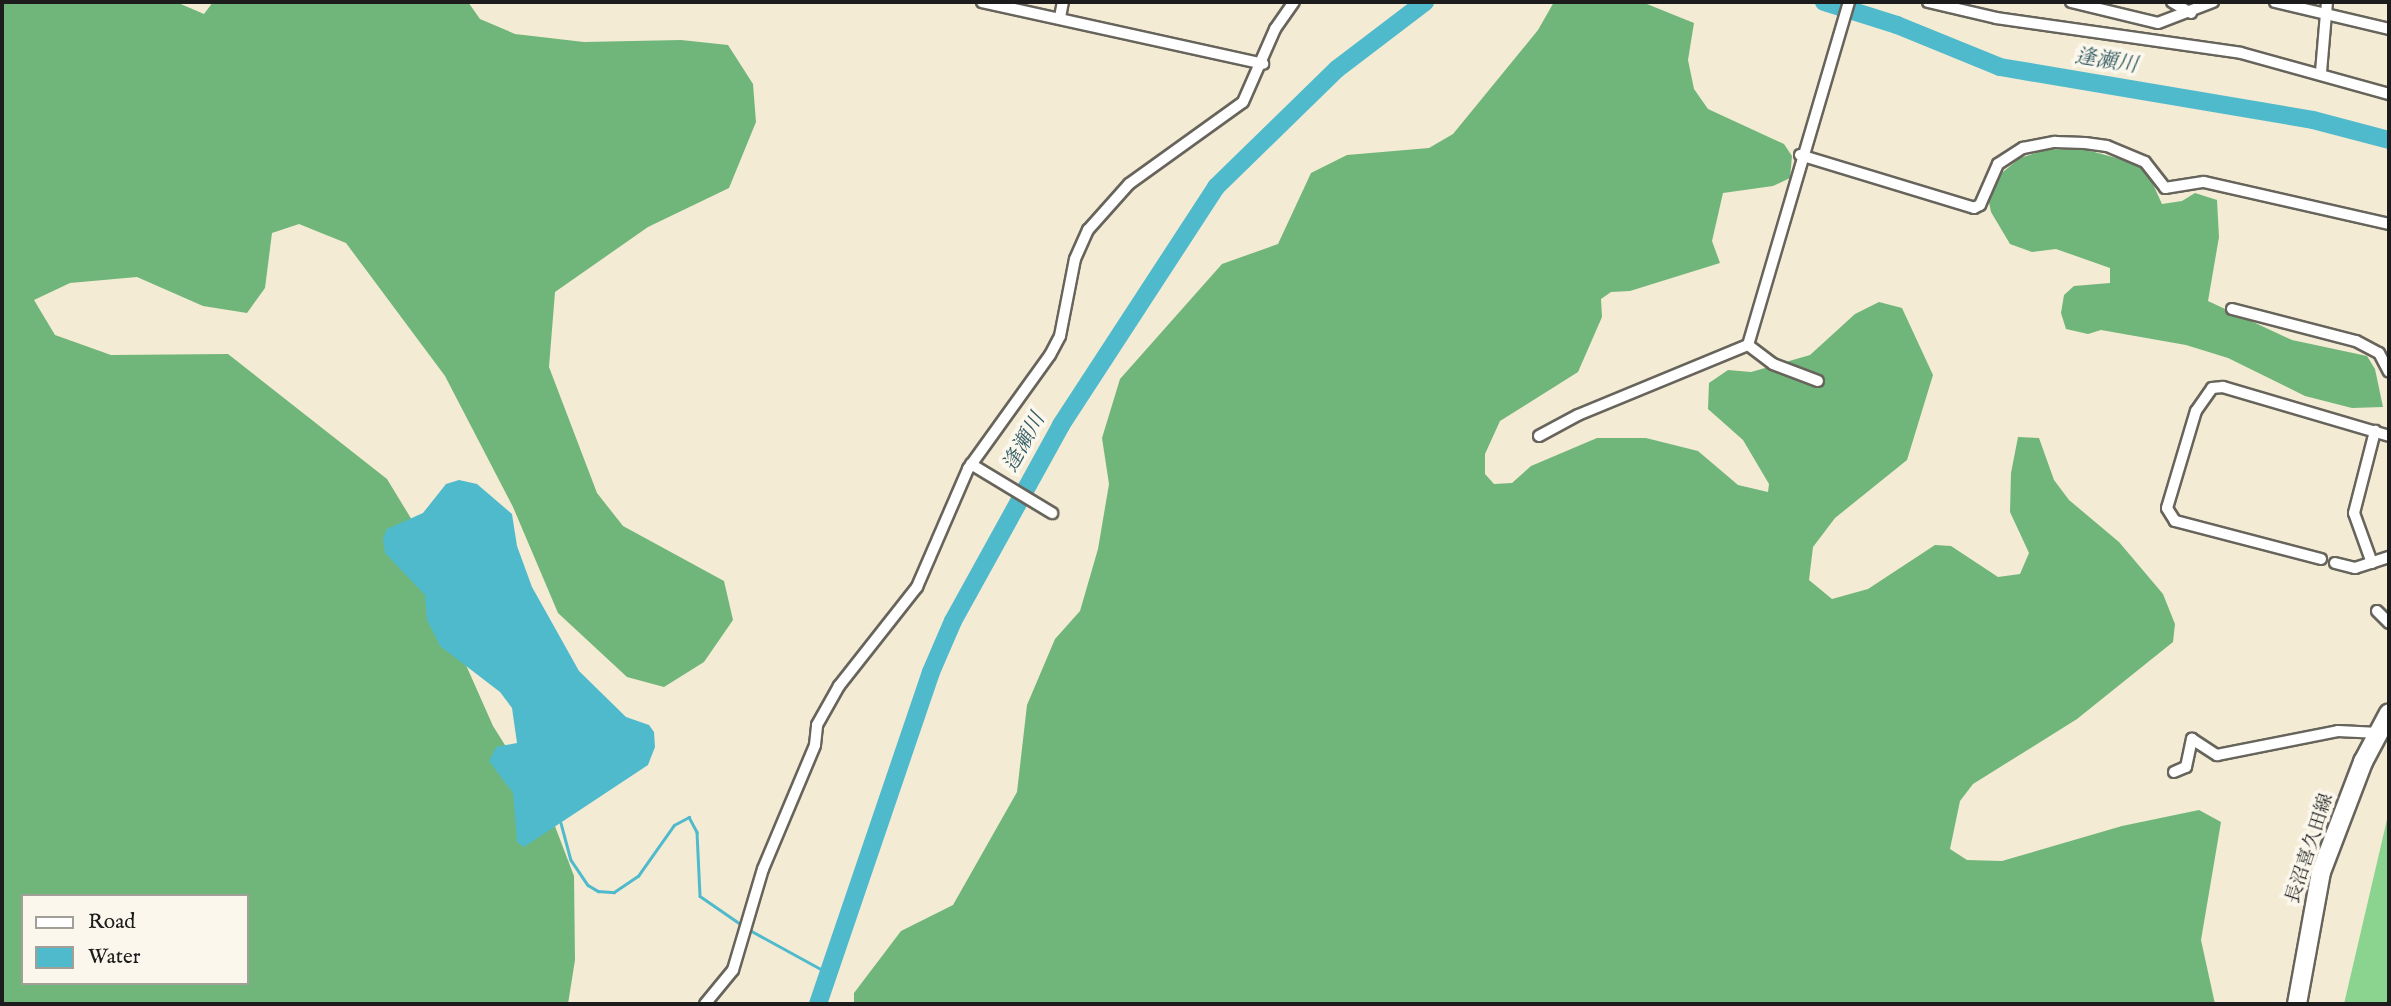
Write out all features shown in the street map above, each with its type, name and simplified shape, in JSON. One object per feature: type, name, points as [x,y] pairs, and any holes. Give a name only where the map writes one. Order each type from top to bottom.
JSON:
[{"type":"main road","name":"長沼喜久田線","points":[[2297,1004],[2321,872],[2389,713]]},
{"type":"street","points":[[982,2],[1060,17],[1262,64]]},
{"type":"street","points":[[1060,17],[1063,2]]},
{"type":"street","points":[[705,1004],[733,970],[764,869],[816,745],[817,725],[839,686],[917,587],[950,503],[971,464],[1056,344],[1075,259],[1099,214],[1129,184],[1243,103],[1275,29],[1294,2]]},
{"type":"street","points":[[1748,345],[1800,155],[1849,2]]},
{"type":"street","points":[[1928,2],[1996,18],[2241,53],[2321,72],[2389,94]]},
{"type":"street","points":[[2071,2],[2128,18],[2158,23],[2191,13],[2213,2]]},
{"type":"street","points":[[2172,2],[2191,13]]},
{"type":"street","points":[[2275,2],[2327,8],[2389,29]]},
{"type":"street","points":[[2321,72],[2327,8]]},
{"type":"street","points":[[2127,38],[2128,18]]},
{"type":"street","points":[[1800,155],[1974,208],[1980,205],[1998,164],[2023,148],[2055,142],[2085,143],[2107,146],[2145,162],[2165,188],[2204,182],[2389,225]]},
{"type":"street","points":[[2232,309],[2356,341],[2379,353],[2389,372]]},
{"type":"street","points":[[1748,345],[1773,364],[1818,381]]},
{"type":"street","points":[[1539,436],[1578,415],[1748,345]]},
{"type":"street","points":[[2321,559],[2175,521],[2168,508],[2196,411],[2212,388],[2223,387],[2389,436]]},
{"type":"street","points":[[2372,563],[2354,513],[2375,431]]},
{"type":"street","points":[[971,464],[1052,513]]},
{"type":"street","points":[[2335,563],[2355,568],[2389,557]]},
{"type":"street","points":[[2377,611],[2389,623]]},
{"type":"street","points":[[2174,772],[2186,767],[2192,739],[2217,755],[2338,731],[2379,733]]},
{"type":"green space","points":[[2,2],[176,2],[204,14],[213,2],[468,2],[480,19],[515,34],[584,42],[681,40],[728,45],[753,84],[756,122],[729,188],[648,227],[555,292],[549,367],[597,493],[623,526],[724,581],[733,620],[704,662],[664,687],[627,677],[558,613],[513,507],[445,376],[346,243],[299,224],[272,233],[265,288],[247,313],[203,306],[137,277],[70,283],[34,300],[55,335],[111,355],[228,354],[387,479],[429,548],[458,647],[493,726],[553,821],[574,876],[575,960],[568,1004],[2,1004]]},
{"type":"green space","points":[[1554,2],[1642,2],[1694,23],[1688,60],[1694,89],[1708,109],[1784,144],[1792,156],[1790,178],[1773,186],[1723,193],[1712,241],[1720,263],[1630,291],[1611,292],[1601,299],[1602,317],[1578,372],[1500,421],[1485,454],[1485,474],[1494,484],[1512,483],[1531,466],[1597,438],[1646,438],[1698,451],[1738,485],[1768,492],[1769,484],[1743,440],[1708,409],[1709,383],[1728,370],[1751,372],[1810,355],[1855,314],[1879,302],[1902,308],[1933,375],[1907,460],[1835,518],[1813,547],[1809,580],[1832,599],[1868,589],[1935,545],[1951,546],[1998,577],[2020,574],[2029,553],[2010,512],[2011,473],[2018,437],[2039,438],[2054,480],[2069,500],[2119,542],[2163,594],[2175,624],[2173,642],[2077,719],[1973,784],[1960,801],[1950,849],[1967,860],[2002,861],[2122,826],[2199,810],[2221,822],[2201,940],[2215,1004],[854,1004],[854,993],[901,931],[953,905],[1017,792],[1027,705],[1055,639],[1080,611],[1098,549],[1109,484],[1102,438],[1120,379],[1222,264],[1278,244],[1311,173],[1347,155],[1429,148],[1453,134],[1538,30]]},
{"type":"green space","points":[[2048,149],[2087,150],[2131,162],[2147,171],[2162,204],[2182,201],[2195,193],[2217,200],[2219,237],[2208,301],[2292,340],[2367,356],[2375,369],[2383,407],[2352,408],[2305,396],[2228,358],[2186,345],[2101,330],[2088,334],[2066,329],[2061,313],[2064,295],[2074,286],[2110,283],[2110,268],[2056,249],[2032,252],[2010,244],[1991,212],[1988,198],[1998,176],[2020,158]]},
{"type":"green space","points":[[2389,811],[2389,1004],[2344,1004]]},
{"type":"water","points":[[459,480],[477,484],[512,514],[517,546],[532,587],[579,671],[626,717],[649,725],[654,732],[655,747],[648,765],[524,847],[517,842],[513,793],[489,761],[496,747],[517,743],[512,708],[500,692],[440,646],[427,620],[425,595],[385,553],[383,538],[387,529],[423,513],[446,484]]},
{"type":"waterway","name":"逢瀬川","points":[[818,1004],[931,672],[953,621],[1061,425],[1216,187],[1337,69],[1425,2]]},
{"type":"waterway","name":"逢瀬川","points":[[1824,2],[1897,25],[2000,67],[2313,120],[2389,140]]},
{"type":"waterway","points":[[561,823],[571,860],[588,885],[598,891],[614,892],[638,876],[674,825],[689,817],[697,832],[700,896],[742,925]]},
{"type":"waterway","points":[[748,929],[828,973]]}]
